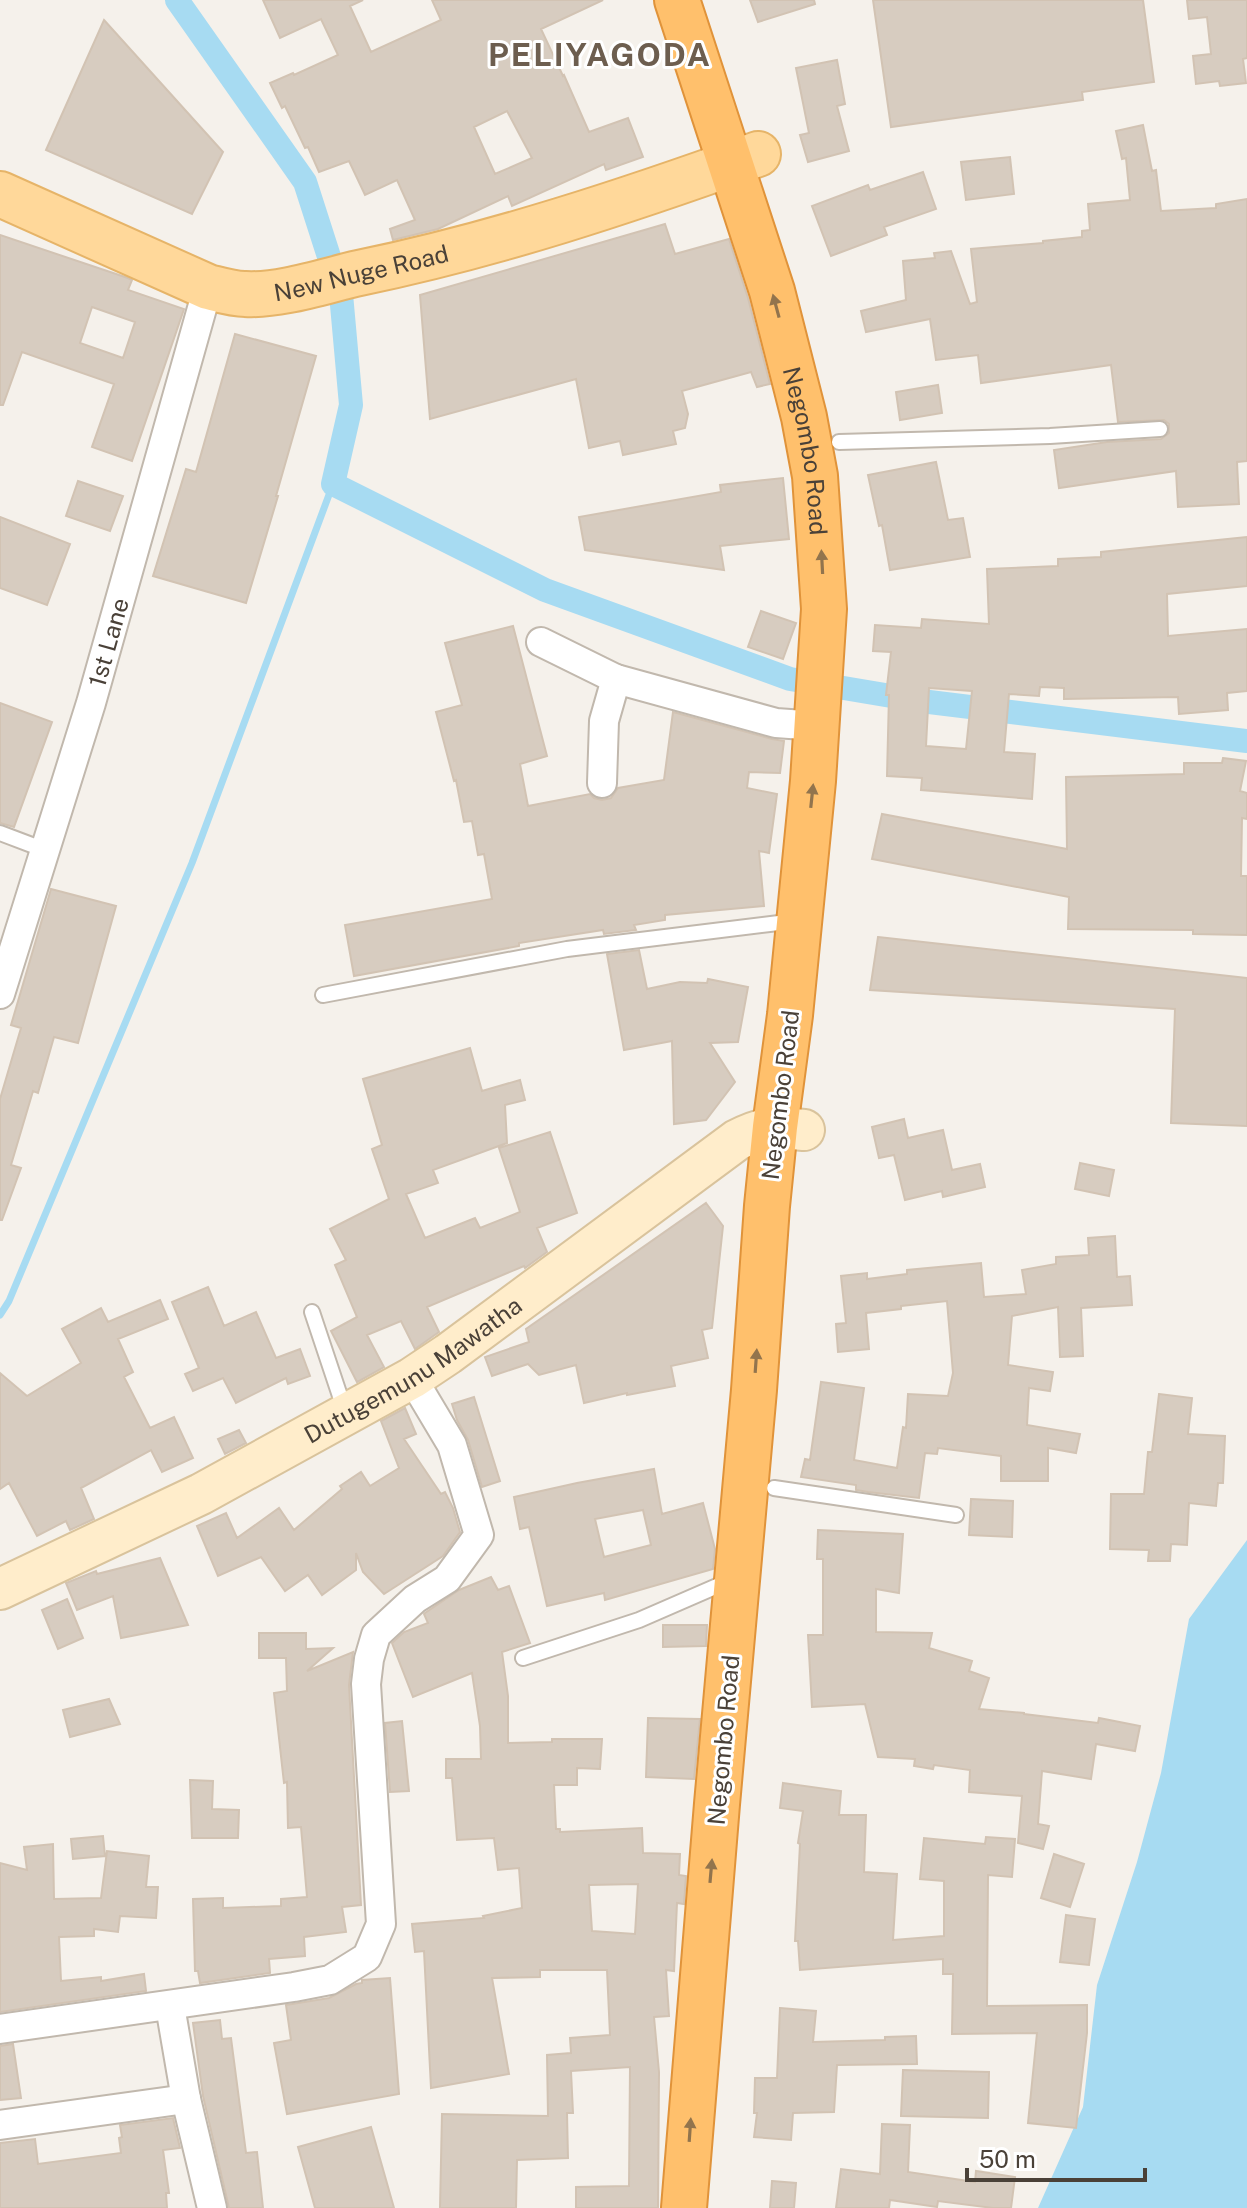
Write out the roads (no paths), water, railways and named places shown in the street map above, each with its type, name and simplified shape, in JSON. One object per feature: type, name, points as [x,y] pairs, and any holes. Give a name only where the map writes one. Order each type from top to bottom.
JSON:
[{"type":"highway","name":"Negombo Road","points":[[677,0],[744,159],[786,238],[812,327],[839,442],[852,588],[834,668],[799,920],[790,1015],[790,1129],[774,1488],[723,2050],[714,2208]]},
{"type":"highway","name":"Negombo Road","points":[[708,0],[775,305],[804,417],[815,476],[824,609],[834,668]]},
{"type":"highway","name":"Negombo Road","points":[[684,2208],[714,1834],[739,1577],[790,1129],[841,783],[827,720]]},
{"type":"main road","name":"New Nuge Road","points":[[0,194],[208,287],[245,294],[279,291],[392,267],[517,234],[744,159]]},
{"type":"street","name":"1st Lane","points":[[0,994],[91,703],[208,287]]},
{"type":"street","points":[[541,642],[616,679],[776,723],[827,720]]},
{"type":"street","points":[[602,783],[604,721],[616,679]]},
{"type":"street","name":"Dutugemunu Mawatha","points":[[0,1589],[201,1494],[412,1378],[737,1140],[757,1130],[790,1129]]},
{"type":"street","points":[[0,2029],[330,1980],[367,1957],[381,1924],[366,1684],[369,1659],[376,1635],[415,1599],[447,1579],[479,1535],[452,1445],[412,1378]]},
{"type":"street","points":[[170,2006],[186,2099],[212,2208]]},
{"type":"street","points":[[0,2125],[186,2099]]},
{"type":"lane","points":[[839,442],[1050,436],[1160,429]]},
{"type":"lane","points":[[0,833],[45,850]]},
{"type":"lane","points":[[323,995],[567,949],[799,920]]},
{"type":"lane","points":[[312,1312],[346,1414]]},
{"type":"lane","points":[[774,1488],[956,1515]]},
{"type":"lane","points":[[523,1658],[639,1620],[739,1577]]},
{"type":"water","points":[[1247,1540],[1247,2208],[1038,2208],[1083,2107],[1097,1985],[1137,1862],[1161,1773],[1189,1619]]},
{"type":"waterway","points":[[177,0],[305,182],[341,294],[351,405],[333,484],[545,590],[790,679],[921,701],[1247,741]]},
{"type":"waterway","points":[[0,1315],[9,1301],[192,863],[333,484]]},
{"type":"district","name":"PELIYAGODA","points":[[600,54]]}]
